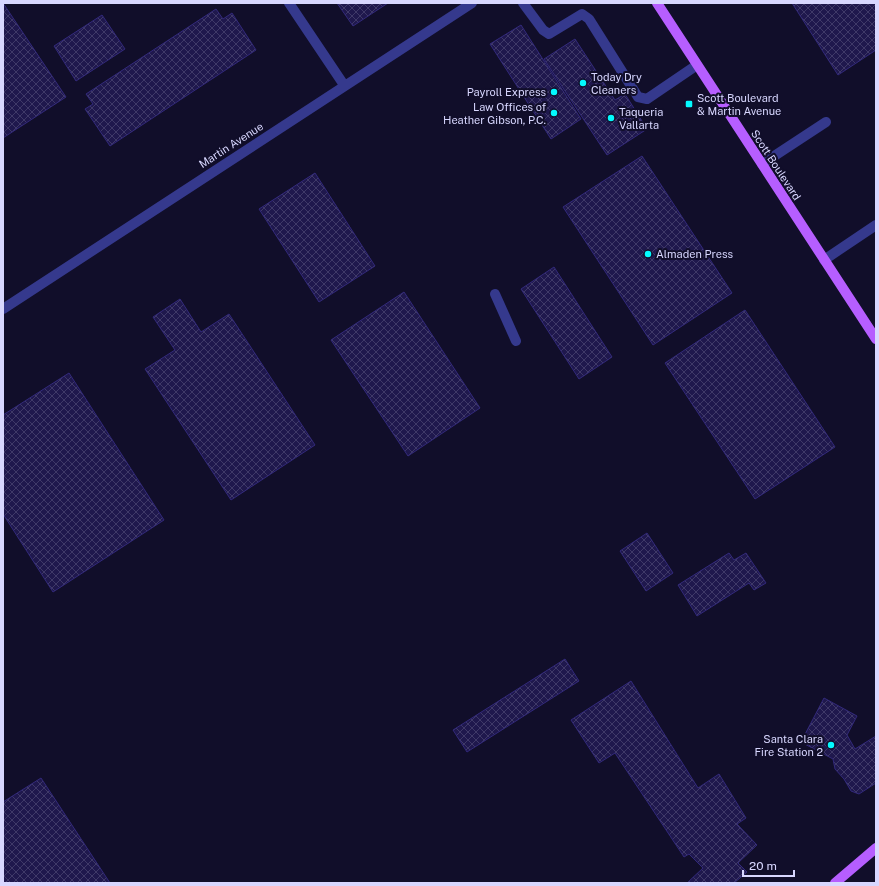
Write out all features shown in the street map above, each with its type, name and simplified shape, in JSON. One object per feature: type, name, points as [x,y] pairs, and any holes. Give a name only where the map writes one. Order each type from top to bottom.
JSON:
[{"type":"main road","name":"Scott Boulevard","points":[[657,3],[876,339]]},
{"type":"main road","points":[[835,883],[876,848]]},
{"type":"street","points":[[289,3],[344,85]]},
{"type":"street","points":[[523,3],[543,30],[549,34],[582,14],[589,18],[638,97],[647,99],[697,65]]},
{"type":"street","name":"Martin Avenue","points":[[3,309],[469,4]]},
{"type":"street","points":[[762,164],[826,122]]},
{"type":"street","points":[[824,260],[876,226]]},
{"type":"street","points":[[495,294],[516,341]]},
{"type":"building","points":[[3,3],[66,97],[3,138]]},
{"type":"building","points":[[337,3],[388,3],[353,26]]},
{"type":"building","points":[[792,3],[876,3],[876,50],[838,75]]},
{"type":"building","points":[[216,9],[223,19],[232,13],[256,50],[110,146],[85,109],[93,104],[86,94]]},
{"type":"building","points":[[102,15],[125,49],[76,81],[54,46]]},
{"type":"building","points":[[521,25],[581,119],[551,139],[490,44]]},
{"type":"building","points":[[575,39],[615,100],[625,94],[647,129],[607,155],[544,59]]},
{"type":"building","points":[[642,156],[732,293],[653,345],[563,207]]},
{"type":"building","points":[[315,173],[375,266],[319,302],[259,209]]},
{"type":"building","points":[[554,267],[612,357],[579,379],[521,289]]},
{"type":"building","points":[[404,292],[480,408],[408,456],[331,340]]},
{"type":"building","points":[[180,299],[201,332],[229,314],[315,445],[231,500],[145,369],[175,350],[153,317]]},
{"type":"building","points":[[745,310],[835,447],[755,499],[665,363]]},
{"type":"building","points":[[69,373],[164,520],[53,592],[3,514],[3,415]]},
{"type":"building","points":[[647,533],[673,573],[646,591],[620,551]]},
{"type":"building","points":[[729,553],[734,560],[746,553],[766,583],[754,590],[749,583],[697,616],[678,585]]},
{"type":"building","points":[[565,659],[579,681],[467,752],[453,730]]},
{"type":"building","points":[[631,681],[698,788],[719,774],[746,818],[737,824],[757,845],[738,863],[747,872],[734,883],[687,883],[703,868],[689,854],[684,857],[615,753],[599,763],[571,720]]},
{"type":"building","name":"Santa Clara Fire Station 2","points":[[824,698],[857,716],[847,735],[855,749],[876,736],[876,783],[859,794],[851,791],[844,779],[835,769],[833,759],[801,742]]},
{"type":"building","points":[[41,778],[110,883],[3,883],[3,802]]},
{"type":"place","name":"Today Dry Cleaners","points":[[583,83]]},
{"type":"place","name":"Payroll Express","points":[[554,92]]},
{"type":"place","name":"Scott Boulevard & Martin Avenue","points":[[689,104]]},
{"type":"place","name":"Law Offices of Heather Gibson, P.C.","points":[[554,113]]},
{"type":"place","name":"Taqueria Vallarta","points":[[611,118]]},
{"type":"place","name":"Almaden Press","points":[[648,254]]},
{"type":"place","name":"Santa Clara Fire Station 2","points":[[831,745]]}]
